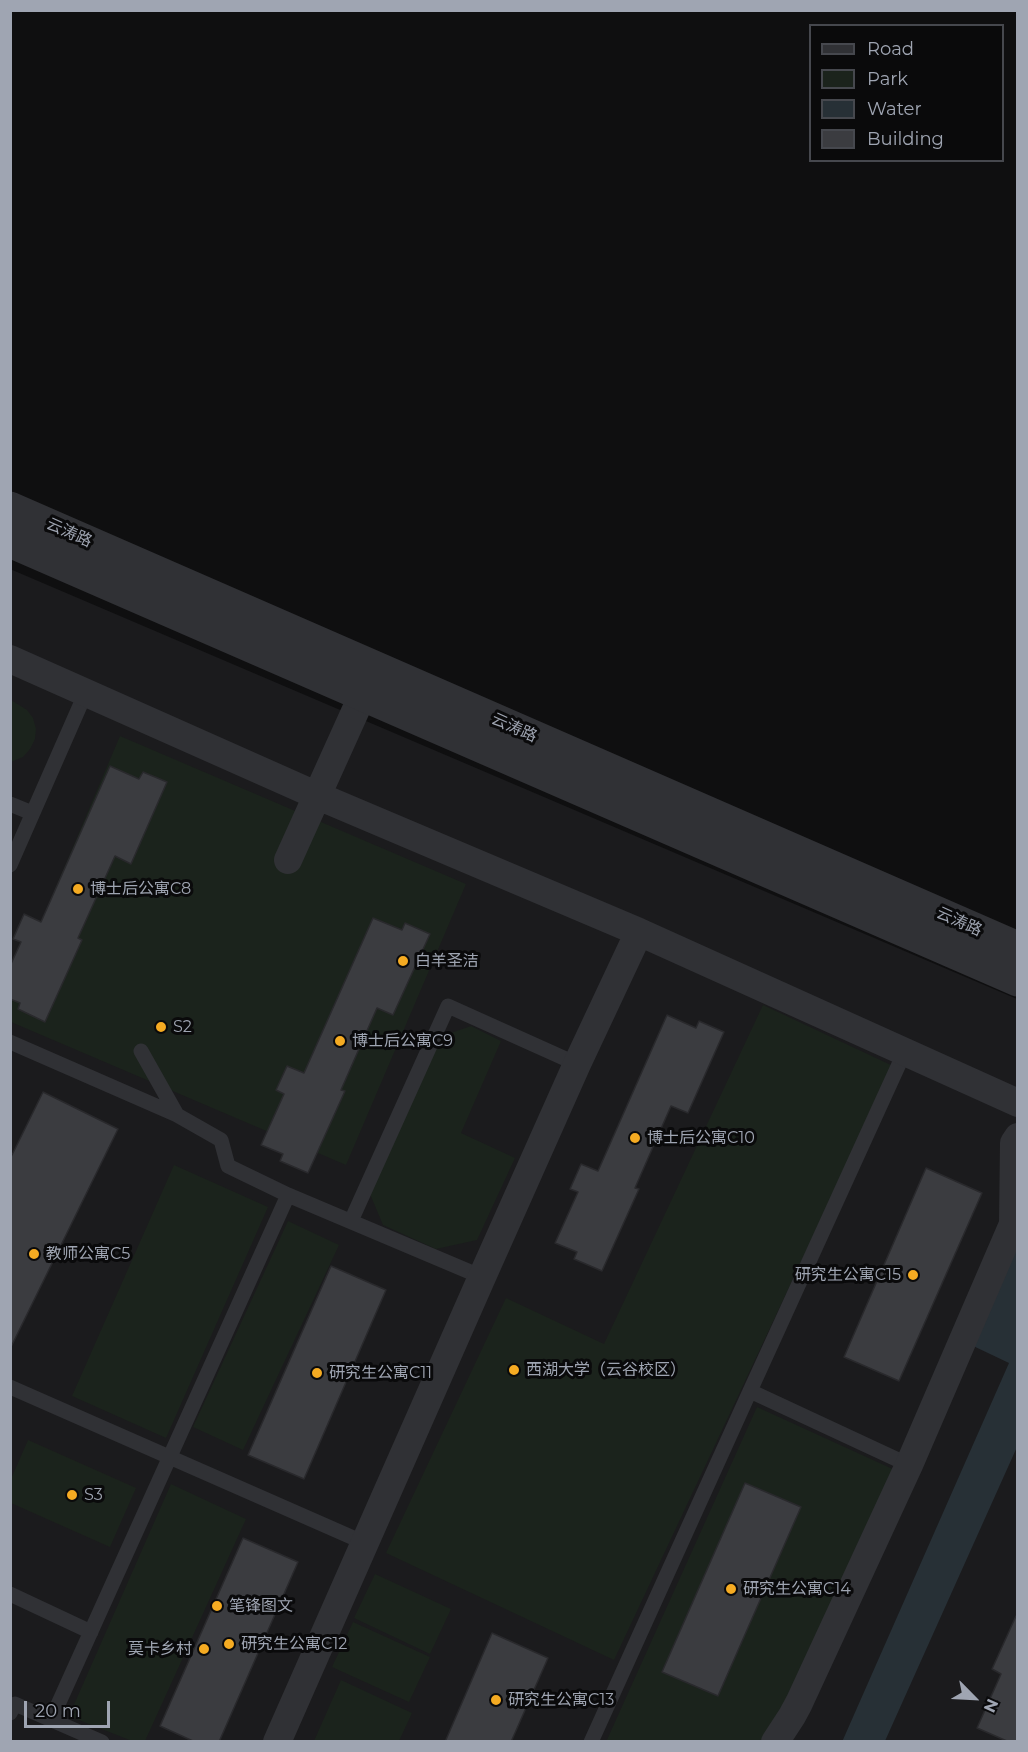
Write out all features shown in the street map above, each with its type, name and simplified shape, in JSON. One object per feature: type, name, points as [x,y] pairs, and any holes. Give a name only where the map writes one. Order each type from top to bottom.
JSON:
[{"type":"street","name":"云涛路","points":[[10,508],[1017,948]]},
{"type":"street","name":"云涛路","points":[[10,541],[1017,980]]},
{"type":"street","points":[[10,659],[318,796],[639,932],[1017,1103]]},
{"type":"street","points":[[288,860],[363,694]]},
{"type":"street","points":[[277,1742],[482,1276],[639,932]]},
{"type":"street","points":[[775,1742],[799,1703],[909,1465],[1012,1224],[1014,1143],[1017,1137]]},
{"type":"lane","points":[[10,865],[86,692]]},
{"type":"lane","points":[[10,804],[32,813]]},
{"type":"lane","points":[[351,1221],[448,1006],[577,1064]]},
{"type":"lane","points":[[10,1042],[177,1114],[221,1140],[228,1166],[288,1195],[482,1276]]},
{"type":"lane","points":[[591,1742],[905,1051]]},
{"type":"lane","points":[[141,1052],[177,1114]]},
{"type":"lane","points":[[51,1719],[288,1195]]},
{"type":"lane","points":[[10,1387],[365,1543]]},
{"type":"lane","points":[[750,1391],[909,1465]]},
{"type":"lane","points":[[16,1596],[91,1632]]},
{"type":"lane","points":[[16,1596],[32,1613]]},
{"type":"lane","points":[[10,1713],[15,1704],[102,1742]]},
{"type":"shaded area","name":"西湖大学（云谷校区）","points":[[10,569],[1017,999],[1017,1741],[11,1741]]},
{"type":"green space","points":[[11,700],[27,710],[33,718],[36,729],[35,739],[30,749],[23,757],[11,762]]},
{"type":"green space","points":[[120,736],[466,884],[346,1165],[11,1022],[11,993]]},
{"type":"green space","points":[[763,1005],[893,1066],[614,1660],[386,1553],[506,1298],[604,1344]]},
{"type":"green space","points":[[471,1026],[501,1041],[461,1133],[515,1158],[477,1240],[436,1249],[383,1225],[370,1194],[442,1036]]},
{"type":"green space","points":[[174,1165],[268,1207],[166,1438],[72,1396]]},
{"type":"green space","points":[[288,1221],[339,1245],[243,1450],[193,1427]]},
{"type":"green space","points":[[757,1407],[897,1471],[765,1742],[606,1742]]},
{"type":"green space","name":"S3","points":[[28,1440],[136,1488],[110,1547],[11,1503],[11,1479]]},
{"type":"green space","points":[[171,1484],[246,1519],[145,1741],[132,1741],[69,1716]]},
{"type":"green space","points":[[375,1574],[451,1609],[430,1654],[354,1618]]},
{"type":"green space","points":[[353,1622],[430,1657],[409,1702],[332,1667]]},
{"type":"green space","points":[[341,1680],[412,1713],[399,1741],[314,1741]]},
{"type":"water","points":[[1017,1236],[1017,1447],[885,1741],[842,1742],[1009,1363],[969,1344]]},
{"type":"building","name":"博士后公寓C8","points":[[110,766],[139,779],[143,772],[167,782],[131,864],[115,856],[78,938],[82,940],[45,1022],[18,1009],[20,1003],[10,999],[10,966],[21,942],[13,939],[24,914],[41,922]]},
{"type":"building","name":"博士后公寓C9","points":[[373,918],[402,930],[405,923],[430,934],[393,1015],[377,1008],[341,1090],[345,1091],[308,1173],[280,1161],[283,1154],[261,1145],[284,1094],[276,1090],[287,1066],[304,1073]]},
{"type":"building","name":"博士后公寓C10","points":[[667,1015],[696,1028],[699,1021],[724,1032],[688,1113],[671,1106],[635,1188],[639,1189],[602,1271],[574,1259],[577,1252],[555,1243],[578,1192],[570,1189],[581,1164],[598,1171]]},
{"type":"building","name":"教师公寓C5","points":[[43,1092],[118,1129],[10,1349],[10,1159]]},
{"type":"building","name":"研究生公寓C15","points":[[926,1168],[982,1193],[899,1381],[844,1357]]},
{"type":"building","name":"研究生公寓C11","points":[[331,1266],[386,1290],[304,1479],[248,1455]]},
{"type":"building","name":"研究生公寓C14","points":[[745,1483],[801,1507],[718,1696],[662,1672]]},
{"type":"building","name":"研究生公寓C12","points":[[243,1538],[298,1562],[219,1742],[195,1742],[160,1726]]},
{"type":"building","points":[[1016,1616],[1018,1617],[1018,1742],[1009,1742],[977,1728],[1001,1674],[992,1669]]},
{"type":"building","name":"研究生公寓C13","points":[[492,1633],[548,1658],[511,1742],[445,1742]]},
{"type":"place","name":"博士后公寓C8","points":[[78,889]]},
{"type":"place","name":"白羊圣洁","points":[[403,961]]},
{"type":"place","name":"S2","points":[[161,1027]]},
{"type":"place","name":"博士后公寓C9","points":[[340,1041]]},
{"type":"place","name":"博士后公寓C10","points":[[635,1138]]},
{"type":"place","name":"教师公寓C5","points":[[34,1254]]},
{"type":"place","name":"研究生公寓C15","points":[[913,1275]]},
{"type":"place","name":"西湖大学（云谷校区）","points":[[514,1370]]},
{"type":"place","name":"研究生公寓C11","points":[[317,1373]]},
{"type":"place","name":"S3","points":[[72,1495]]},
{"type":"place","name":"研究生公寓C14","points":[[731,1589]]},
{"type":"place","name":"笔锋图文","points":[[217,1606]]},
{"type":"place","name":"研究生公寓C12","points":[[229,1644]]},
{"type":"place","name":"莫卡乡村","points":[[204,1649]]},
{"type":"place","name":"研究生公寓C13","points":[[496,1700]]}]
